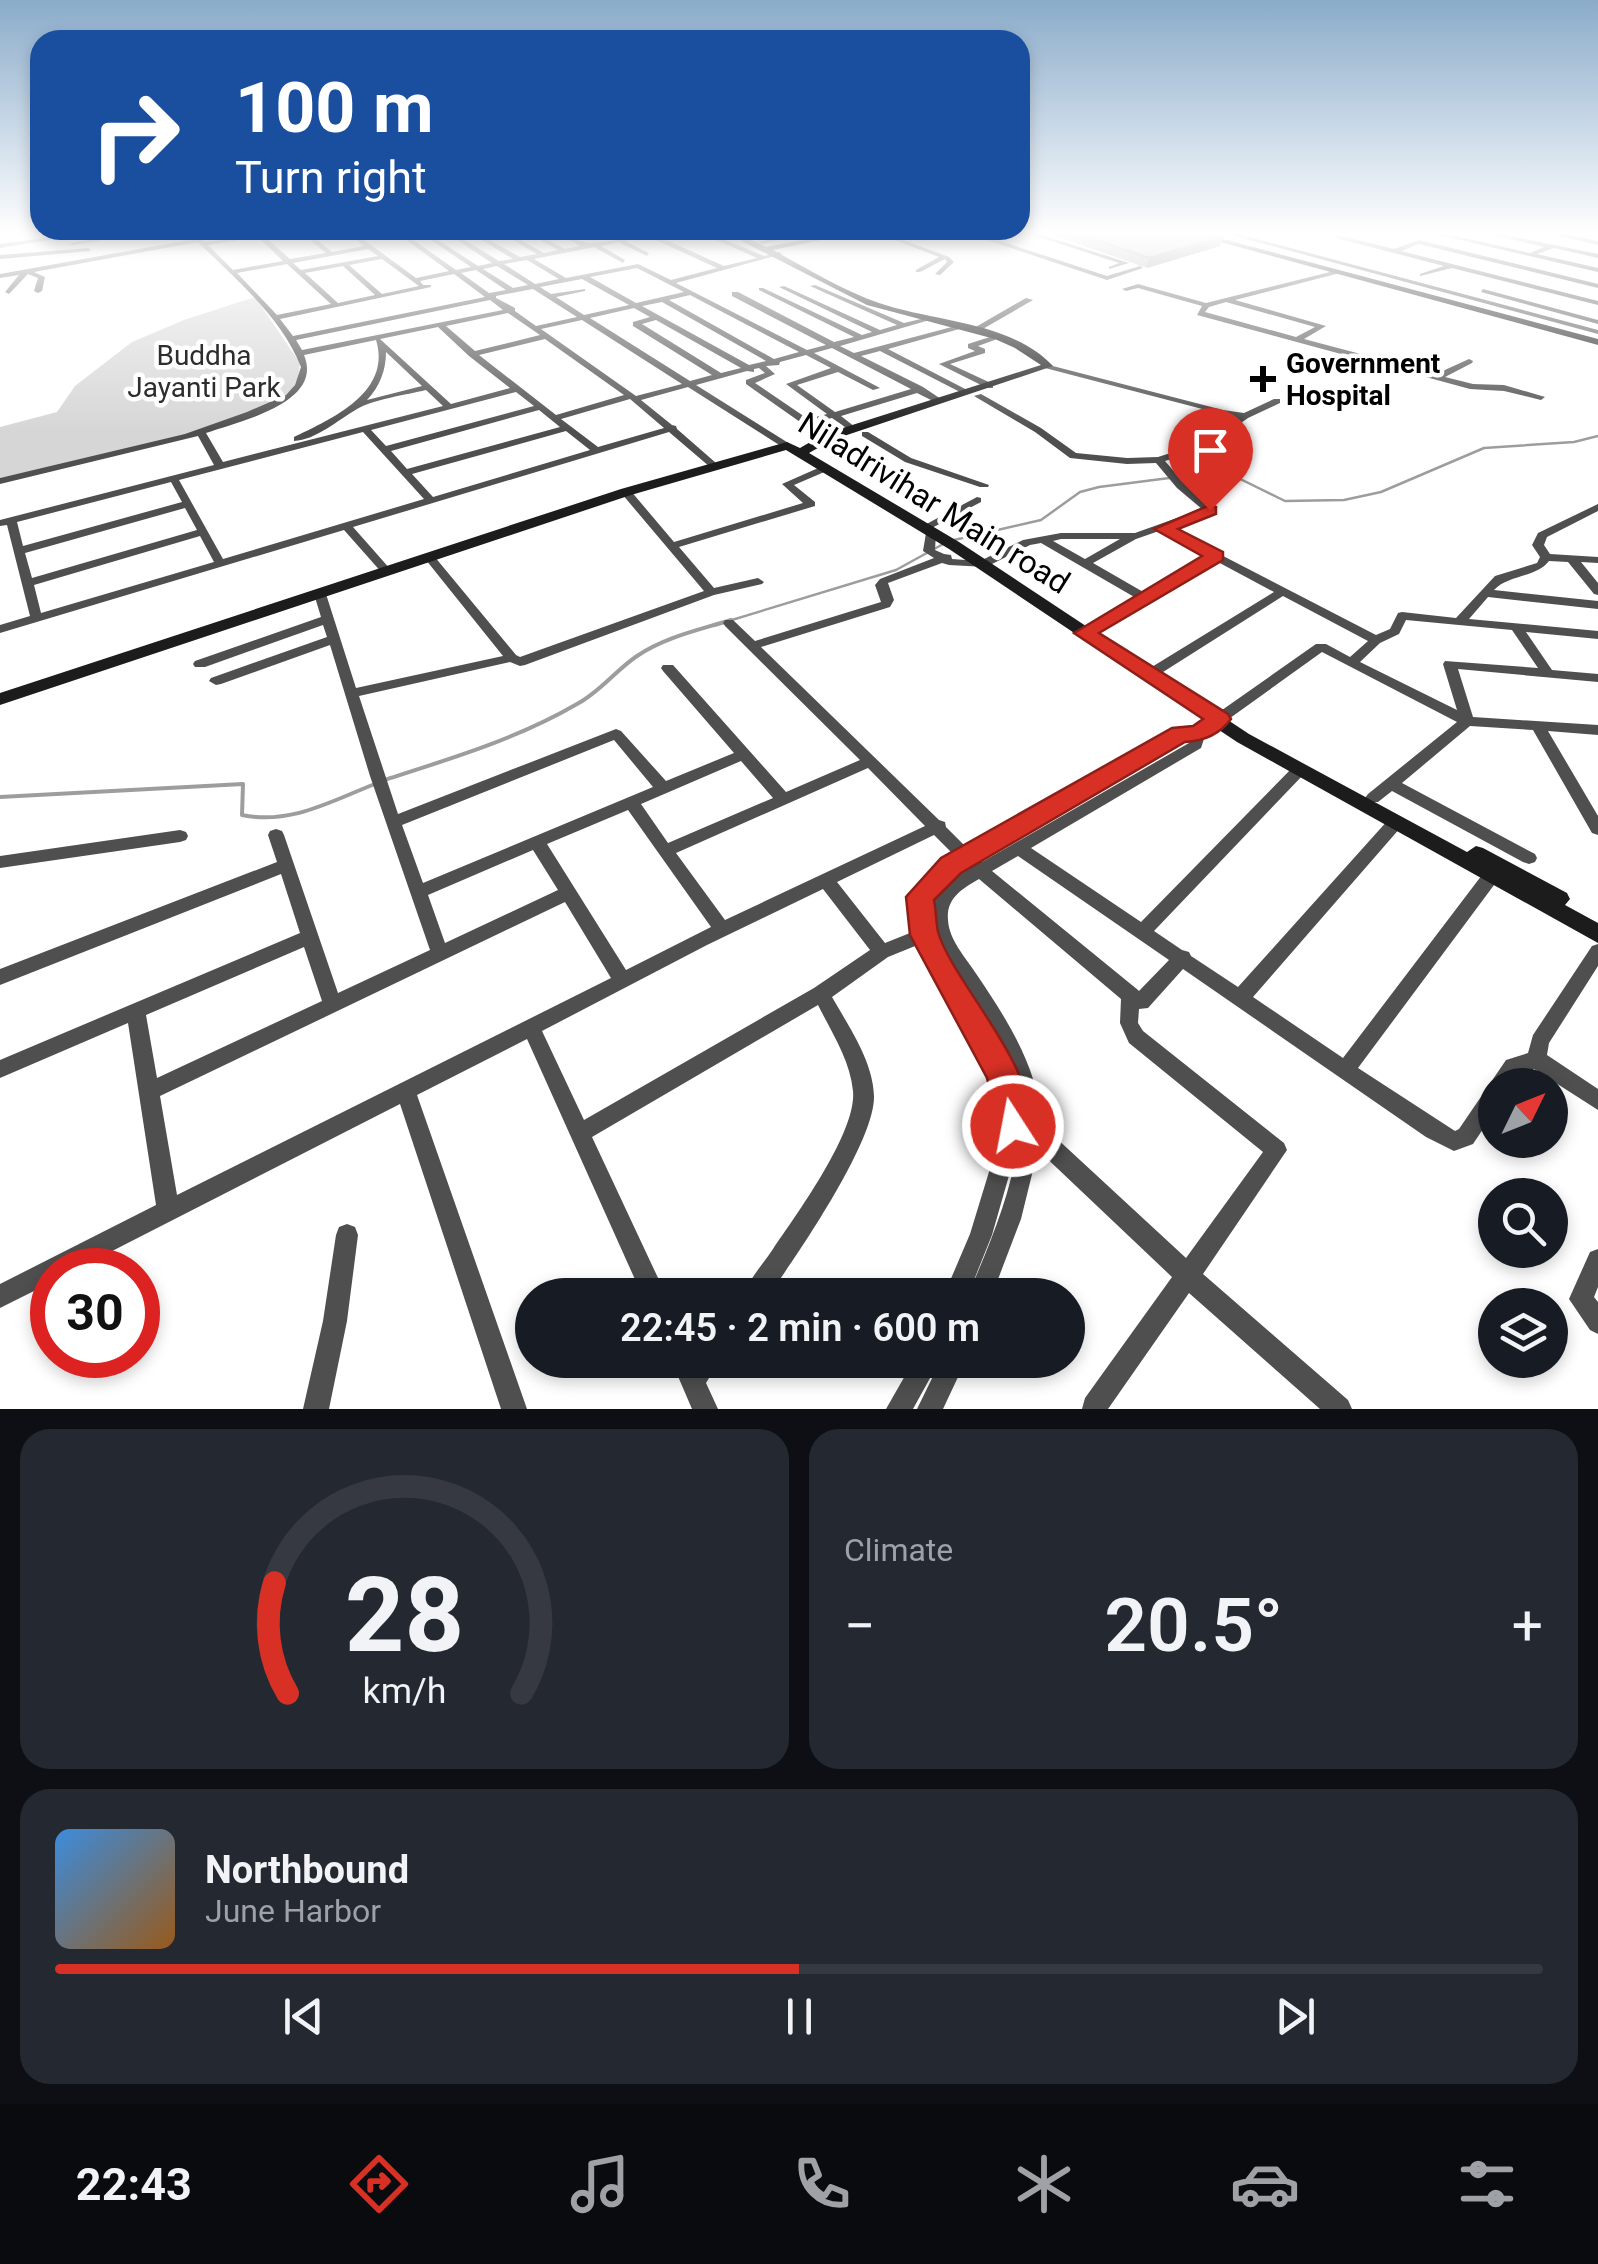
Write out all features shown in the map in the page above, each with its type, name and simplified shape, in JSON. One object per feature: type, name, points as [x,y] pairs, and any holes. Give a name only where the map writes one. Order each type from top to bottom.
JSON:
[{"type":"street","points":[[0,481],[201,432],[288,397],[302,378],[300,353],[256,300]]},
{"type":"street","points":[[328,300],[354,326]]},
{"type":"street","points":[[273,318],[361,300]]},
{"type":"street","points":[[291,339],[474,300]]},
{"type":"street","points":[[497,300],[673,428],[713,465]]},
{"type":"street","name":"Niladrivihar Main road","points":[[556,300],[932,533],[954,554],[982,565],[1147,676],[1220,719],[1243,738],[1598,934]]},
{"type":"street","points":[[626,300],[722,354],[771,374],[749,382],[806,422],[920,389]]},
{"type":"street","points":[[536,328],[664,300],[776,363]]},
{"type":"street","points":[[702,300],[876,388]]},
{"type":"street","points":[[745,300],[940,401]]},
{"type":"street","points":[[782,300],[862,338]]},
{"type":"street","points":[[809,300],[880,333]]},
{"type":"street","points":[[844,300],[904,326]]},
{"type":"street","points":[[865,300],[996,338],[1054,367],[1245,416]]},
{"type":"street","points":[[629,496],[713,465],[865,434],[1060,362],[1048,353],[978,328],[875,300]]},
{"type":"street","points":[[978,328],[1029,300]]},
{"type":"street","points":[[1187,300],[1206,305],[1226,300],[1322,326],[1298,339]]},
{"type":"street","points":[[1449,300],[1598,337]]},
{"type":"street","points":[[1457,300],[1598,337]]},
{"type":"street","points":[[1465,300],[1598,337]]},
{"type":"street","points":[[1515,300],[1598,322]]},
{"type":"street","points":[[1206,305],[1200,312],[1438,378],[1541,398]]},
{"type":"street","points":[[300,353],[378,341],[512,310]]},
{"type":"street","points":[[657,317],[636,324],[720,377]]},
{"type":"street","points":[[554,418],[776,363],[929,319]]},
{"type":"street","points":[[439,324],[472,354],[598,450]]},
{"type":"street","points":[[853,356],[960,326]]},
{"type":"street","points":[[472,354],[547,336]]},
{"type":"street","points":[[990,386],[943,364],[982,352],[971,346],[996,338]]},
{"type":"street","points":[[378,341],[449,406]]},
{"type":"street","points":[[361,404],[382,371],[378,341]]},
{"type":"street","points":[[880,348],[1038,430],[1073,456],[1160,460],[1202,446],[1245,416],[1277,401]]},
{"type":"street","points":[[695,362],[722,354]]},
{"type":"street","points":[[1438,378],[1470,360]]},
{"type":"street","points":[[824,443],[852,429],[1054,367]]},
{"type":"street","points":[[838,369],[790,384],[852,429]]},
{"type":"street","points":[[274,452],[361,404],[427,387]]},
{"type":"street","points":[[36,617],[19,550],[6,522],[518,389]]},
{"type":"street","points":[[384,450],[541,407]]},
{"type":"street","points":[[364,428],[430,500]]},
{"type":"street","points":[[406,473],[568,428]]},
{"type":"street","points":[[0,628],[673,428]]},
{"type":"street","points":[[201,432],[219,465]]},
{"type":"street","points":[[865,434],[908,460],[984,484]]},
{"type":"street","points":[[0,708],[321,598],[746,460]]},
{"type":"street","points":[[982,565],[1042,539],[1136,536],[1210,510],[1160,460]]},
{"type":"street","points":[[672,546],[811,504],[787,484],[825,468]]},
{"type":"street","points":[[174,478],[220,562]]},
{"type":"street","points":[[629,496],[711,592]]},
{"type":"street","points":[[932,533],[977,500]]},
{"type":"street","points":[[19,550],[188,504]]},
{"type":"street","points":[[1598,506],[1539,538],[1538,545],[1546,556],[1598,560]]},
{"type":"street","points":[[1583,517],[1598,518]]},
{"type":"street","points":[[346,525],[386,572]]},
{"type":"street","points":[[1163,529],[1376,640]]},
{"type":"street","points":[[27,582],[204,532]]},
{"type":"street","points":[[1085,563],[1136,536]]},
{"type":"street","points":[[1042,539],[1147,599]]},
{"type":"street","points":[[752,646],[886,604],[881,585],[884,582],[954,554]]},
{"type":"street","points":[[1084,633],[1216,556]]},
{"type":"street","points":[[1460,621],[1499,578],[1541,565],[1546,556]]},
{"type":"street","points":[[1571,558],[1598,591]]},
{"type":"street","points":[[0,699],[321,598],[386,572],[433,561]]},
{"type":"street","points":[[433,561],[511,658]]},
{"type":"street","points":[[354,693],[511,658],[529,662],[711,592],[758,582]]},
{"type":"street","points":[[1147,676],[1284,591]]},
{"type":"street","points":[[1486,593],[1598,605]]},
{"type":"street","points":[[321,598],[377,776],[440,954]]},
{"type":"street","points":[[1352,662],[1376,640],[1396,631],[1402,616],[1598,636]]},
{"type":"street","points":[[200,664],[328,618]]},
{"type":"street","points":[[728,622],[974,862],[1131,996],[1141,1002],[1183,957]]},
{"type":"street","points":[[1516,627],[1548,674]]},
{"type":"street","points":[[216,681],[335,639]]},
{"type":"street","points":[[963,1278],[981,1234],[1013,1126],[1012,1108],[1008,1088],[988,1044],[924,935],[919,906],[923,890],[1181,734],[1198,734],[1321,647],[1466,721],[1598,730]]},
{"type":"street","points":[[1466,721],[1450,664],[1598,678]]},
{"type":"street","points":[[668,668],[782,798]]},
{"type":"street","points":[[1220,719],[1254,732],[1598,920]]},
{"type":"street","points":[[1373,798],[1466,721]]},
{"type":"street","points":[[1538,727],[1598,829]]},
{"type":"street","points":[[392,816],[616,734],[662,788]]},
{"type":"street","points":[[987,1278],[1001,1242],[1032,1130],[1029,1098],[1020,1072],[945,940],[939,918],[941,901],[974,862],[1020,849],[1196,745],[1198,734]]},
{"type":"street","points":[[419,892],[744,754]]},
{"type":"street","points":[[667,850],[869,762]]},
{"type":"street","points":[[1144,930],[1299,770]]},
{"type":"street","points":[[1392,784],[1529,858]]},
{"type":"street","points":[[630,801],[720,927]]},
{"type":"street","points":[[1241,997],[1395,822]]},
{"type":"street","points":[[0,1296],[623,981],[720,927],[827,882],[939,826]]},
{"type":"street","points":[[276,835],[332,1004]]},
{"type":"street","points":[[0,862],[180,836]]},
{"type":"street","points":[[536,841],[623,981]]},
{"type":"street","points":[[1020,849],[1454,1140],[1466,1137],[1478,1119]]},
{"type":"street","points":[[0,977],[285,866]]},
{"type":"street","points":[[1346,1070],[1491,876]]},
{"type":"street","points":[[827,882],[882,952]]},
{"type":"street","points":[[148,1092],[567,893]]},
{"type":"street","points":[[582,1132],[821,994],[882,952],[924,935]]},
{"type":"street","points":[[0,1069],[308,938]]},
{"type":"street","points":[[1536,1059],[1540,1041],[1598,952]]},
{"type":"street","points":[[766,1278],[839,1164],[864,1104],[860,1070],[821,994]]},
{"type":"street","points":[[1094,1408],[1277,1150],[1136,1037],[1129,1022],[1131,996]]},
{"type":"street","points":[[136,1011],[168,1209]]},
{"type":"street","points":[[530,1027],[646,1278]]},
{"type":"street","points":[[1512,1068],[1536,1059]]},
{"type":"street","points":[[1536,1059],[1598,1100]]},
{"type":"street","points":[[405,1090],[514,1409]]},
{"type":"street","points":[[1032,1130],[1188,1276],[1339,1409]]},
{"type":"street","points":[[316,1409],[335,1321],[347,1235]]},
{"type":"street","points":[[1598,1260],[1580,1299],[1598,1322]]},
{"type":"street","points":[[697,1378],[705,1409]]},
{"type":"street","points":[[899,1409],[917,1378]]},
{"type":"street","points":[[930,1409],[945,1378]]},
{"type":"green space","name":"Buddha Jayanti Park","points":[[257,300],[300,363],[290,391],[270,405],[198,431],[0,478],[0,427],[57,412],[75,386],[132,342],[184,320]]},
{"type":"waterway","points":[[954,540],[1041,520],[1080,492],[1099,487],[1224,471],[1285,501],[1344,500],[1381,492],[1484,448],[1574,442],[1598,436]]},
{"type":"waterway","points":[[722,623],[896,570],[945,543]]},
{"type":"waterway","points":[[384,780],[531,728],[585,699],[648,649],[731,620]]},
{"type":"waterway","points":[[0,797],[243,784],[242,815],[277,817],[310,810],[375,784]]},
{"type":"place","name":"Government Hospital","points":[[1263,379]]},
{"type":"route","points":[[1013,1126],[1003,1076],[924,935],[920,897],[951,866],[1181,734],[1198,734],[1220,719],[1084,633],[1216,556],[1163,529],[1210,510]]}]
